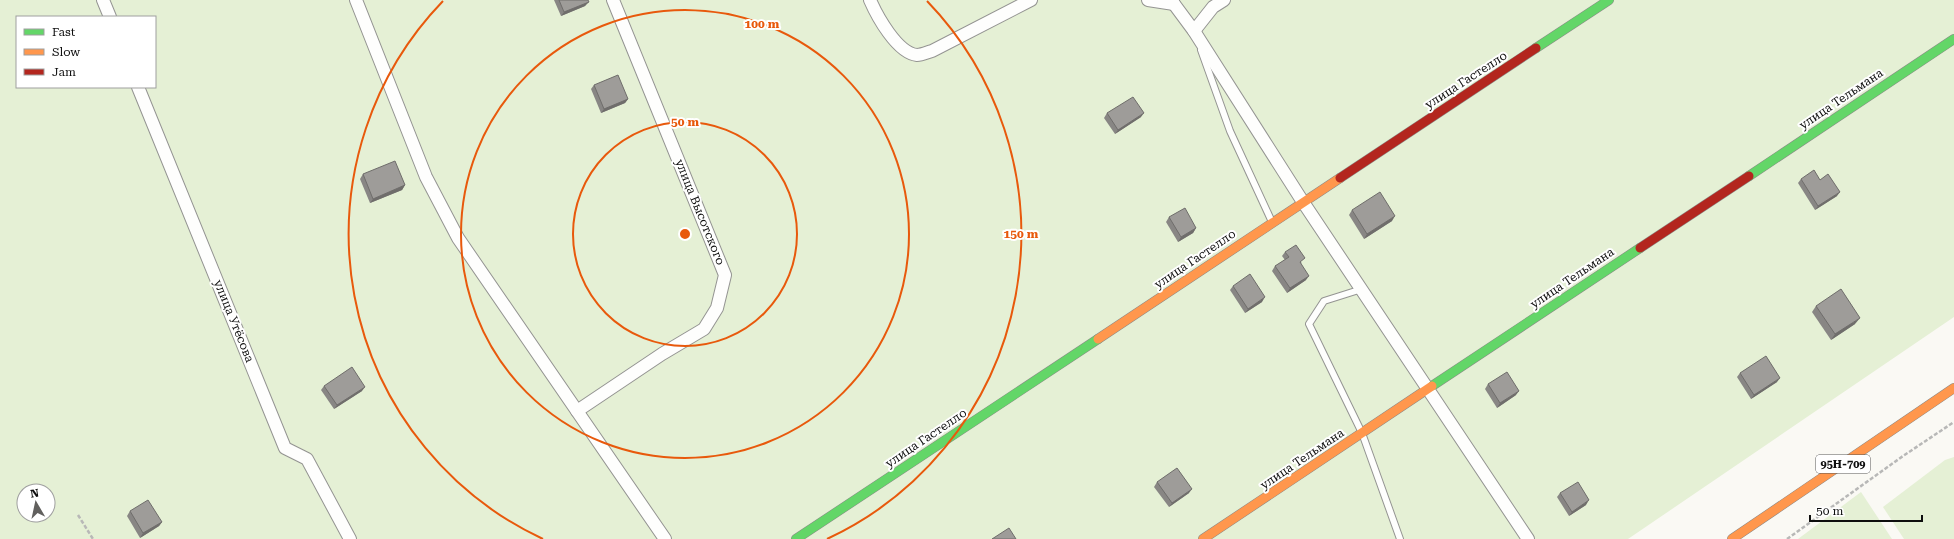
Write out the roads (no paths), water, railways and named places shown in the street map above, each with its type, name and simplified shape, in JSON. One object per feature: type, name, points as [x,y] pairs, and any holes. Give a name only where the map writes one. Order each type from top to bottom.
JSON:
[{"type":"street","points":[[103,0],[110,16]]},
{"type":"street","points":[[356,0],[426,177],[458,238],[665,539]]},
{"type":"street","name":"улица Высотского","points":[[577,412],[662,354],[704,329],[717,308],[725,274],[613,0]]},
{"type":"street","points":[[870,0],[887,32],[904,49],[917,55],[932,51],[1031,0]]},
{"type":"street","points":[[1148,0],[1173,2],[1194,31],[1303,202],[1528,539]]},
{"type":"street","points":[[1194,31],[1213,7],[1224,0]]},
{"type":"street","name":"улица Гастелло","points":[[796,539],[1609,0]]},
{"type":"street","name":"улица Тельмана","points":[[1203,539],[1954,39]]},
{"type":"street","name":"улица Утёсова","points":[[138,88],[285,448],[308,460],[350,539]]},
{"type":"street","name":"95Н-709","points":[[1732,539],[1954,388]]},
{"type":"lane","points":[[1194,31],[1230,131],[1272,222]]},
{"type":"lane","points":[[1362,289],[1324,301],[1309,324],[1362,434],[1400,539]]}]
